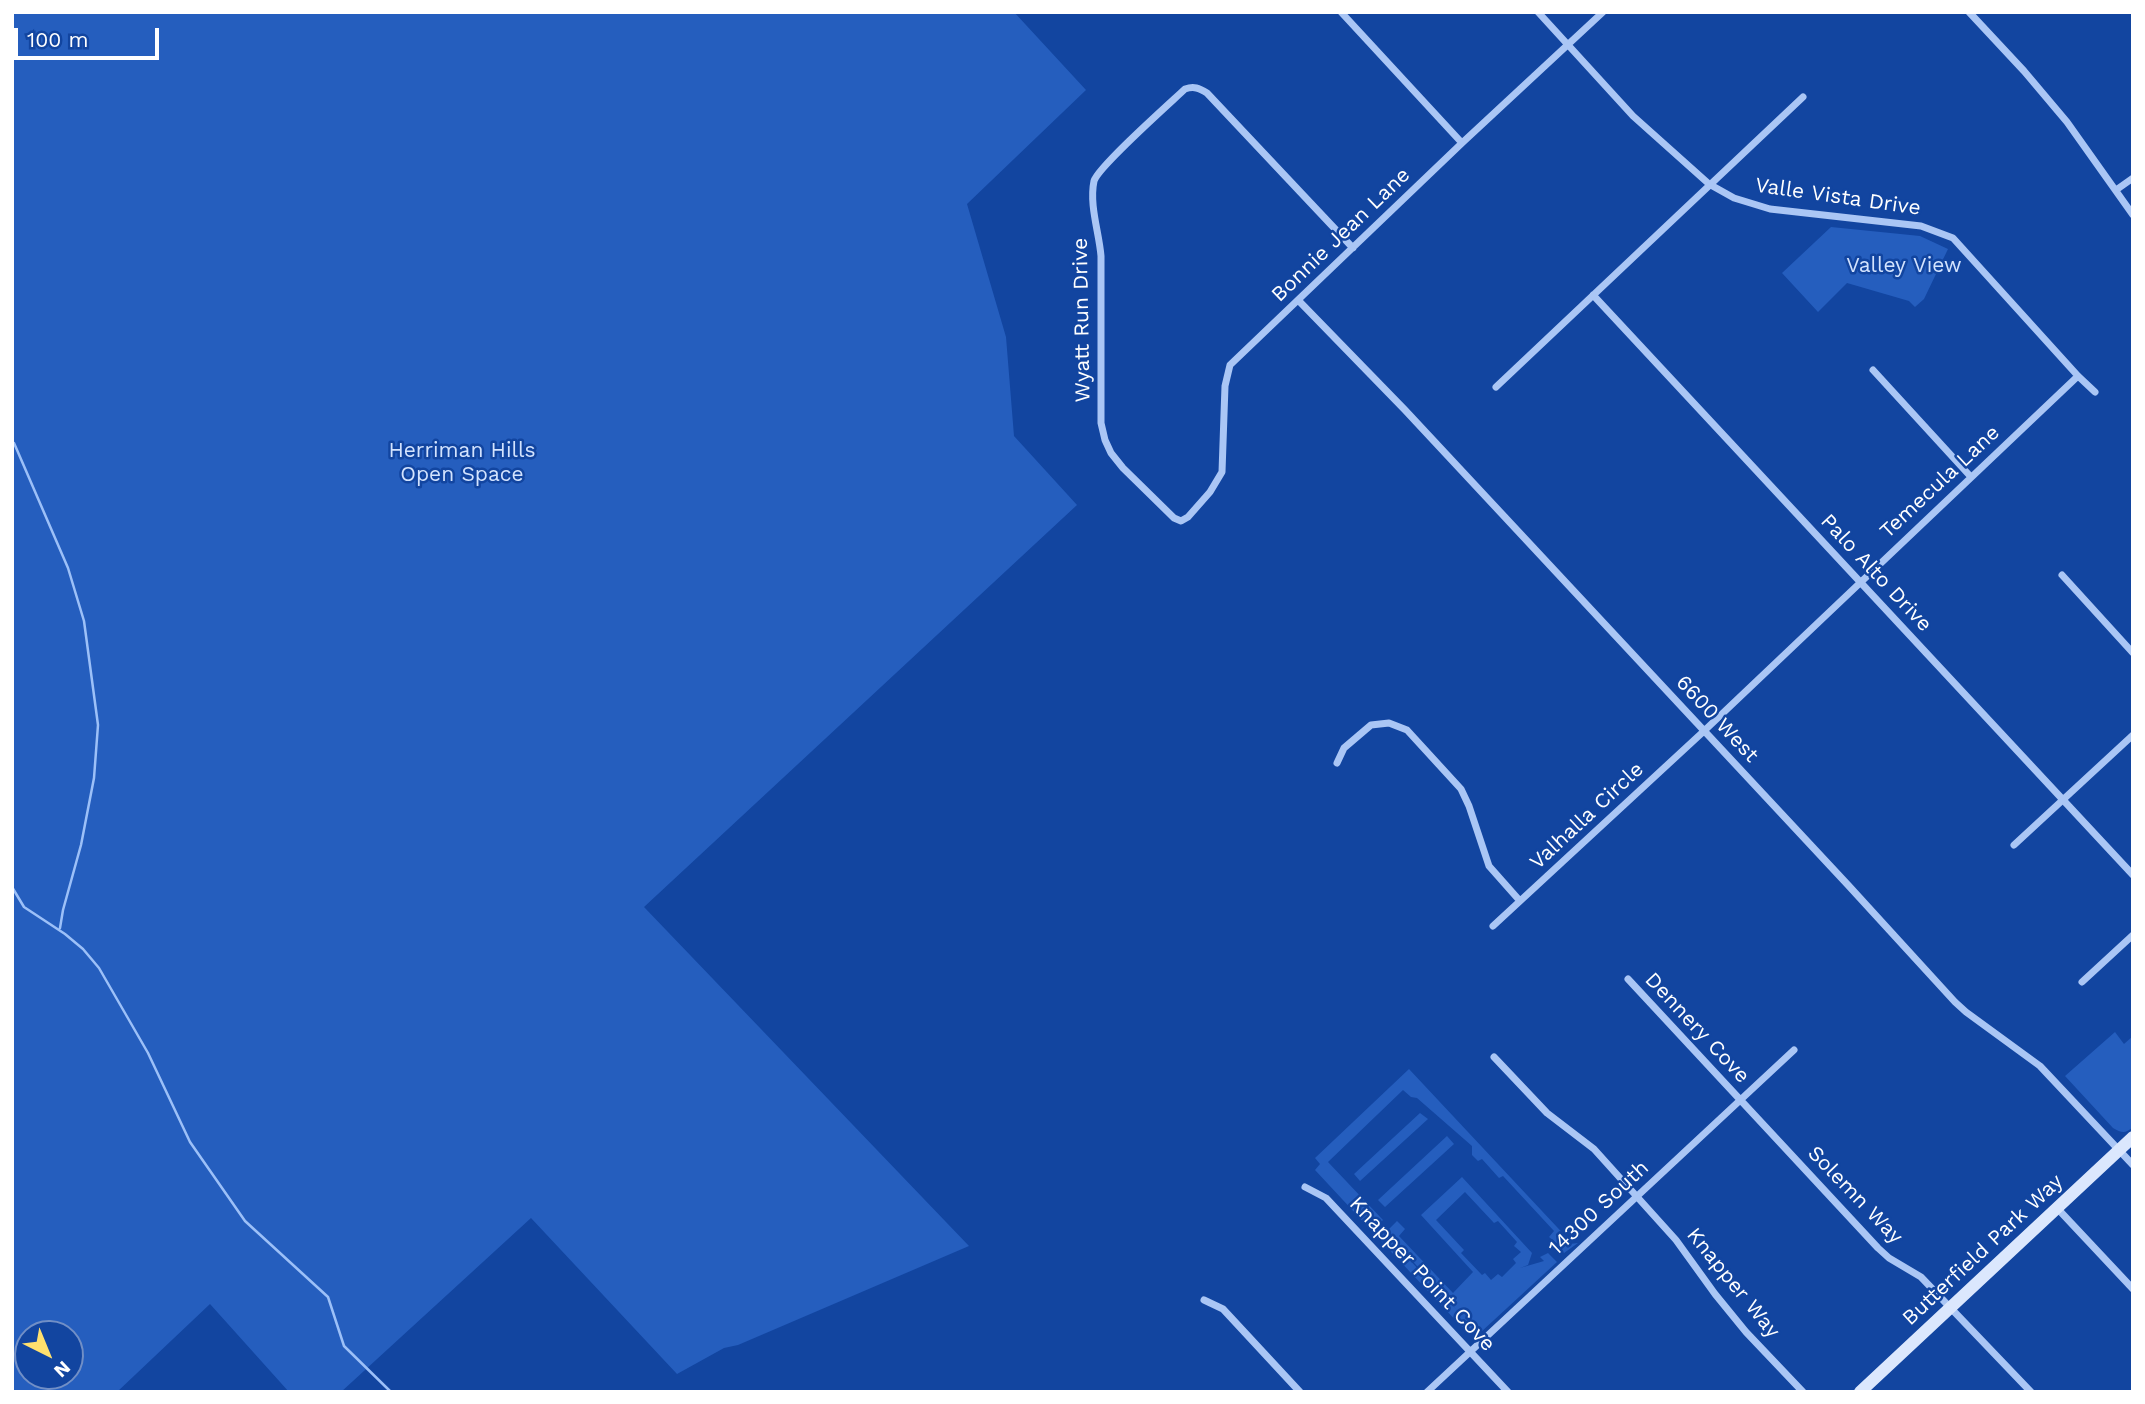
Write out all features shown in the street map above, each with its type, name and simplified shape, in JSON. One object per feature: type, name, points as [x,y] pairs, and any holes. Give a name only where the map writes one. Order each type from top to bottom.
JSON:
[{"type":"street","points":[[1341,12],[1462,143]]},
{"type":"street","name":"Valle Vista Drive","points":[[1538,12],[1633,116],[1709,184],[1734,198],[1770,209],[1921,226],[1953,238],[2095,392]]},
{"type":"street","name":"Bonnie Jean Lane","points":[[1181,522],[1210,492],[1222,472],[1225,386],[1230,365],[1603,12]]},
{"type":"street","points":[[1969,12],[2067,122],[2133,215]]},
{"type":"street","name":"Wyatt Run Drive","points":[[1181,522],[1123,468],[1111,453],[1101,424],[1101,256],[1093,210],[1096,177],[1111,159],[1185,89],[1200,89],[1207,93],[1353,248]]},
{"type":"street","points":[[1496,387],[1803,97]]},
{"type":"street","points":[[2116,190],[2133,178]]},
{"type":"street","name":"Palo Alto Drive","points":[[1593,295],[2133,875]]},
{"type":"street","name":"6600 West","points":[[1299,300],[1415,420],[1955,1002],[2040,1066],[2133,1165]]},
{"type":"street","points":[[1873,370],[1971,477]]},
{"type":"street","name":"Temecula Lane","points":[[1704,731],[2078,376]]},
{"type":"street","points":[[2062,575],[2133,653]]},
{"type":"street","points":[[1337,763],[1344,748],[1371,725],[1389,723],[1406,730],[1465,795],[1489,866],[1520,901]]},
{"type":"street","name":"Valhalla Circle","points":[[1493,926],[1704,731]]},
{"type":"street","points":[[2014,845],[2133,735]]},
{"type":"street","points":[[2082,982],[2133,936]]},
{"type":"street","name":"Dennery Cove","points":[[1628,979],[1740,1100]]},
{"type":"street","name":"14300 South","points":[[1427,1392],[1794,1050]]},
{"type":"street","name":"Knapper Way","points":[[1494,1057],[1547,1113],[1594,1149],[1676,1240],[1738,1322],[1803,1392]]},
{"type":"street","name":"Solemn Way","points":[[1740,1100],[1878,1248],[1889,1258],[1921,1277],[2031,1392]]},
{"type":"street","name":"Butterfield Park Way","points":[[1860,1392],[2133,1137]]},
{"type":"street","name":"Knapper Point Cove","points":[[1305,1187],[1326,1198],[1508,1392]]},
{"type":"street","points":[[2057,1208],[2133,1289]]},
{"type":"street","points":[[1204,1300],[1223,1310],[1300,1392]]},
{"type":"green space","name":"Herriman Hills Open Space","points":[[12,12],[1014,12],[1086,90],[967,204],[1006,337],[1014,436],[1077,505],[644,907],[969,1246],[738,1345],[724,1348],[677,1374],[531,1218],[341,1392],[289,1392],[210,1304],[117,1392],[12,1392]]},
{"type":"green space","name":"Valley View","points":[[1831,227],[1920,236],[1948,249],[1924,299],[1915,307],[1909,301],[1847,283],[1818,312],[1782,273]]},
{"type":"green space","points":[[2115,1032],[2124,1044],[2133,1036],[2133,1127],[2123,1132],[2113,1128],[2065,1076]]},
{"type":"green space","points":[[1409,1069],[1570,1244],[1578,1243],[1564,1253],[1549,1237],[1554,1231],[1503,1176],[1499,1178],[1482,1159],[1478,1161],[1472,1155],[1472,1146],[1417,1098],[1411,1097],[1403,1090],[1328,1162],[1383,1220],[1378,1225],[1358,1204],[1377,1225],[1369,1228],[1315,1170],[1320,1164],[1315,1158]]},
{"type":"green space","points":[[1420,1113],[1428,1119],[1360,1181],[1354,1174]]},
{"type":"green space","points":[[1447,1136],[1454,1144],[1385,1207],[1378,1200]]},
{"type":"green space","points":[[1462,1177],[1532,1253],[1528,1265],[1520,1268],[1544,1261],[1540,1257],[1548,1253],[1557,1262],[1481,1332],[1472,1334],[1460,1325],[1380,1240],[1384,1233],[1458,1311],[1386,1232],[1397,1221],[1405,1229],[1399,1236],[1453,1293],[1473,1272],[1421,1215]],"holes":[[[1465,1192],[1494,1223],[1498,1221],[1517,1242],[1514,1246],[1521,1252],[1513,1259],[1516,1263],[1502,1277],[1498,1274],[1491,1280],[1485,1273],[1482,1275],[1461,1253],[1464,1250],[1436,1220]]]},
{"type":"waterway","points":[[14,443],[68,568],[84,621],[98,725],[94,778],[81,845],[60,928]]},
{"type":"waterway","points":[[12,887],[24,907],[65,934],[83,949],[99,968],[148,1053],[190,1142],[245,1221],[328,1297],[344,1346],[391,1392]]}]
